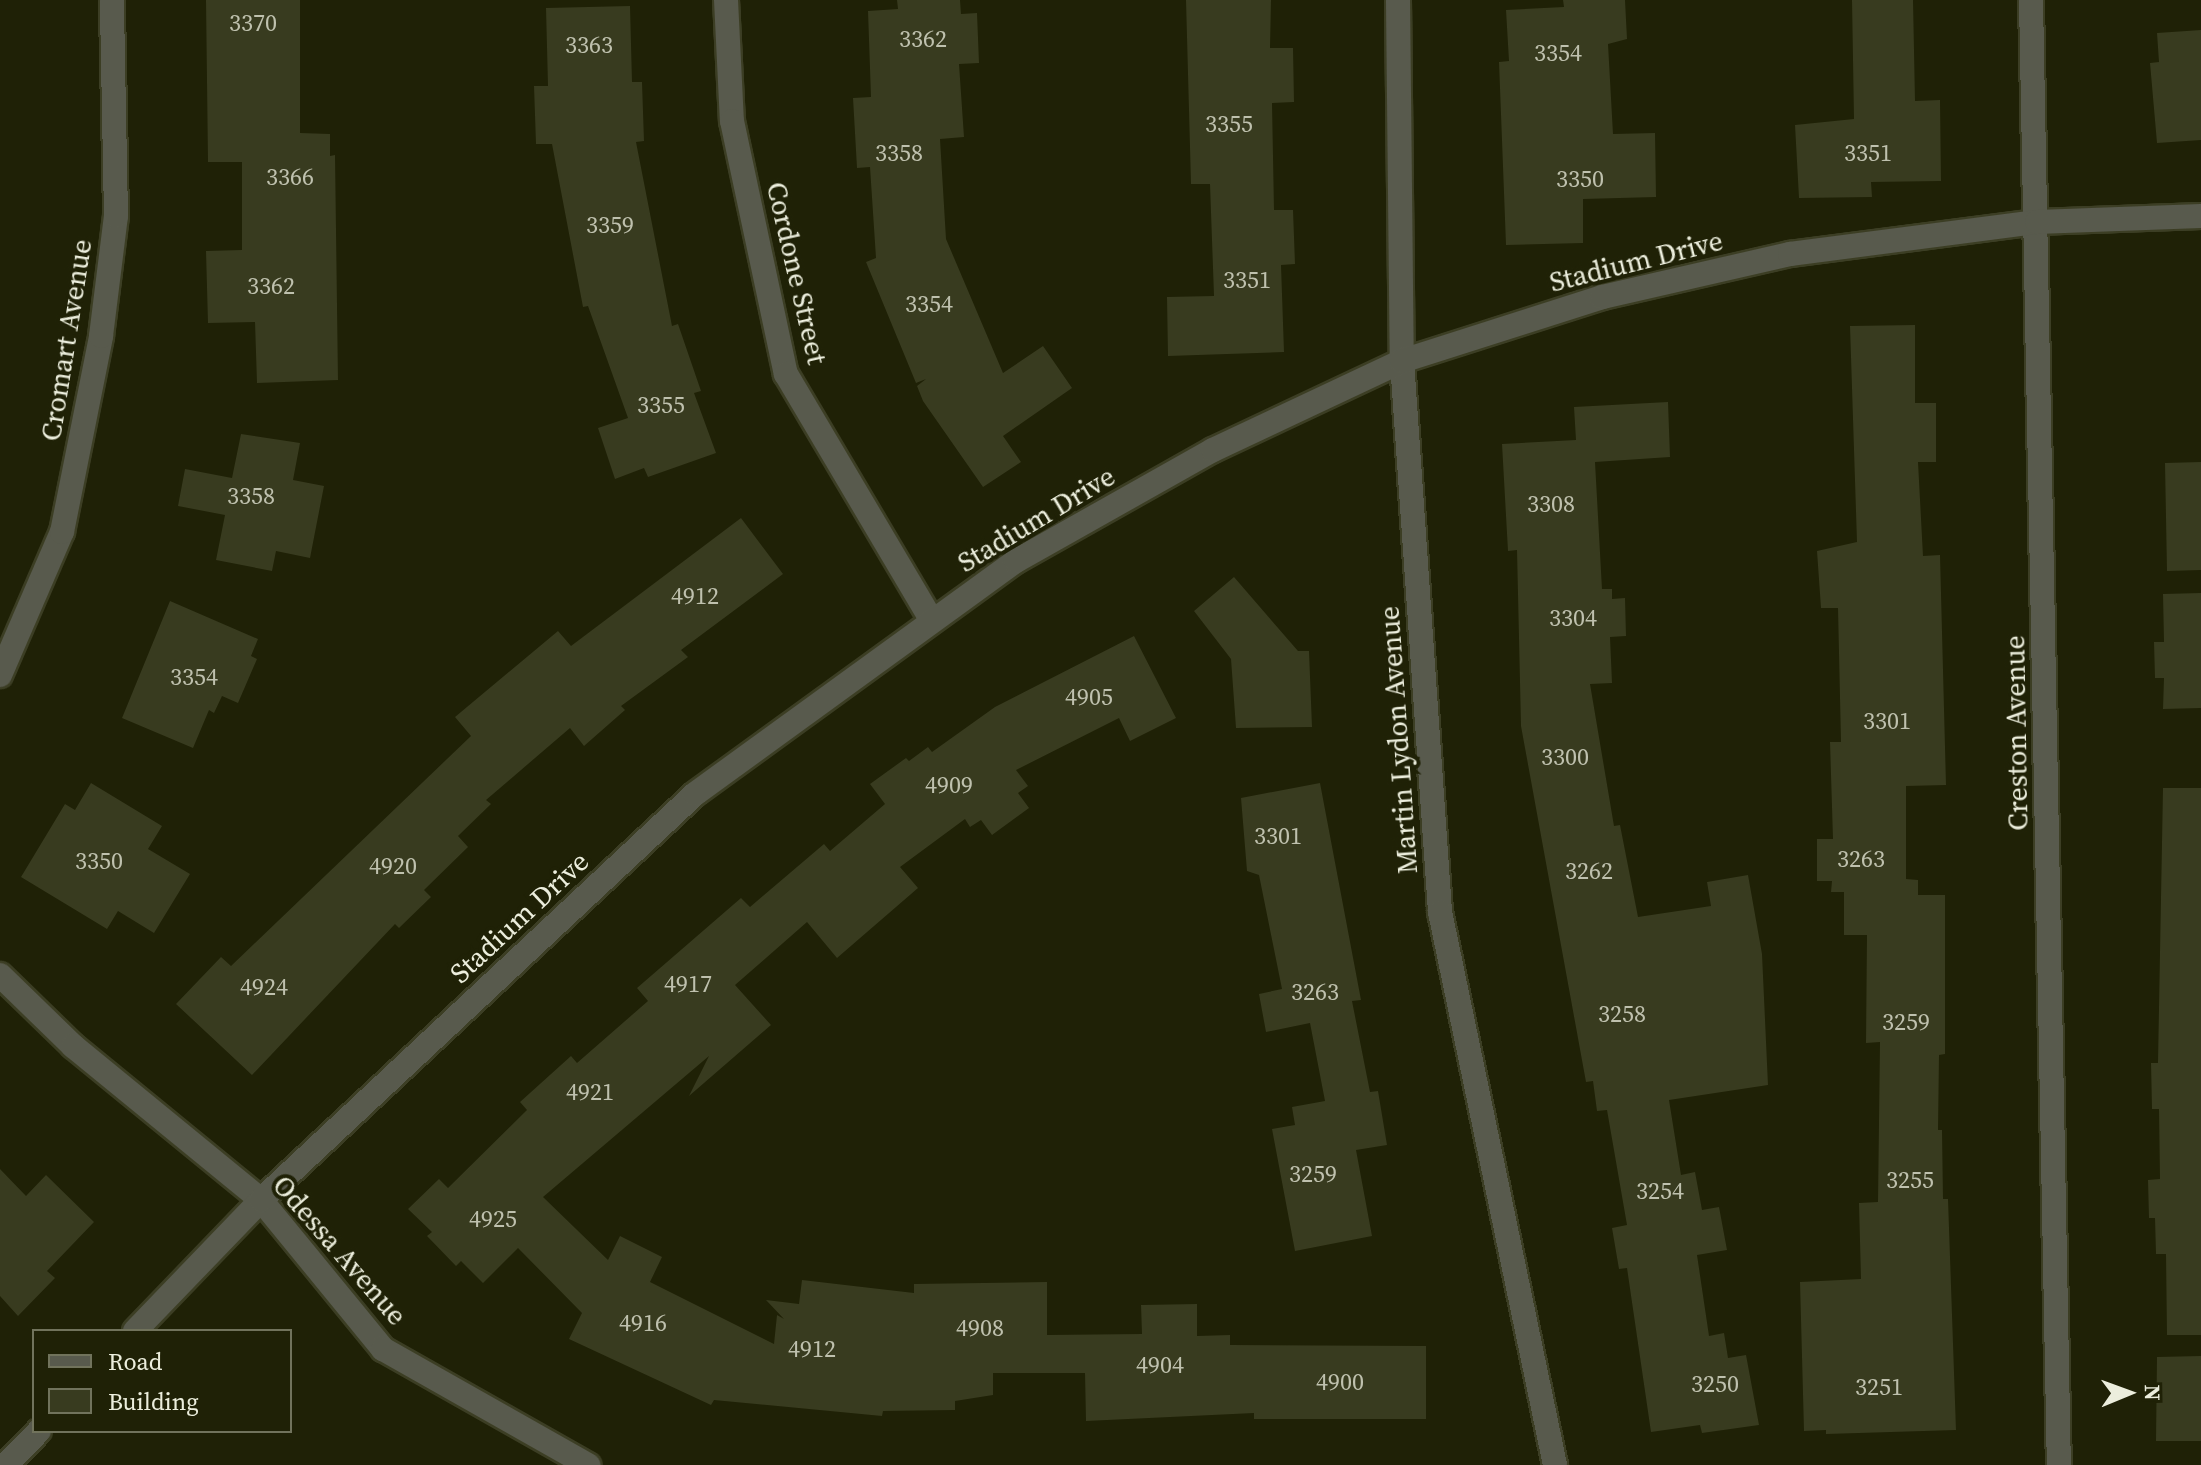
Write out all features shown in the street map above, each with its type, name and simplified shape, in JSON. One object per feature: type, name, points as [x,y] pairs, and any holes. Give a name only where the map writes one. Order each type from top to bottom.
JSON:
[{"type":"street","name":"Cromart Avenue","points":[[0,675],[62,532],[101,336],[116,216],[112,0]]},
{"type":"street","name":"Cordone Street","points":[[726,0],[732,121],[786,374],[931,619]]},
{"type":"street","name":"Martin Lydon Avenue","points":[[1398,0],[1402,361],[1440,912],[1555,1465]]},
{"type":"street","name":"Creston Avenue","points":[[2031,0],[2059,1465]]},
{"type":"street","name":"Stadium Drive","points":[[137,1329],[261,1200],[695,794],[931,619],[1016,561],[1213,450],[1402,361],[1602,297],[1790,254],[2037,222],[2201,216]]},
{"type":"street","name":"Odessa Avenue","points":[[0,975],[73,1046],[261,1200],[383,1349],[588,1465]]},
{"type":"street","points":[[6,1465],[37,1433]]},
{"type":"building","points":[[206,0],[300,0],[300,133],[330,134],[330,156],[335,155],[338,380],[257,383],[255,322],[208,323],[206,251],[242,250],[242,162],[208,162]]},
{"type":"building","points":[[897,0],[960,0],[961,14],[977,13],[979,63],[959,64],[964,137],[940,139],[946,239],[1003,373],[1043,346],[1072,388],[1003,436],[1021,462],[983,487],[923,401],[917,386],[926,379],[916,383],[866,262],[876,258],[870,167],[857,168],[853,98],[871,97],[868,11],[898,9]]},
{"type":"building","points":[[1186,0],[1271,0],[1270,48],[1293,48],[1294,102],[1272,103],[1274,210],[1293,210],[1295,264],[1281,265],[1284,352],[1168,356],[1167,297],[1214,296],[1210,184],[1191,184]]},
{"type":"building","points":[[1563,0],[1625,0],[1627,39],[1608,44],[1613,134],[1655,133],[1656,197],[1583,199],[1583,243],[1506,245],[1499,62],[1509,61],[1506,10],[1564,7]]},
{"type":"building","points":[[1852,0],[1913,0],[1915,101],[1940,100],[1941,181],[1871,182],[1872,197],[1799,198],[1795,125],[1854,119]]},
{"type":"building","points":[[630,6],[632,82],[642,82],[644,141],[636,142],[672,326],[678,324],[701,391],[694,393],[716,453],[648,477],[644,468],[615,479],[598,428],[628,418],[588,306],[583,307],[552,144],[536,144],[534,86],[548,86],[546,8]]},
{"type":"building","points":[[2201,30],[2201,140],[2157,143],[2150,63],[2159,62],[2157,33]]},
{"type":"building","points":[[1915,325],[1915,403],[1936,403],[1936,462],[1918,462],[1923,556],[1940,555],[1946,785],[1906,786],[1906,879],[1918,880],[1918,895],[1945,895],[1945,1054],[1939,1055],[1938,1130],[1942,1130],[1943,1199],[1948,1199],[1956,1430],[1826,1434],[1826,1430],[1804,1431],[1800,1282],[1861,1279],[1859,1203],[1878,1202],[1880,1042],[1866,1043],[1867,935],[1844,935],[1844,892],[1831,892],[1832,881],[1817,881],[1817,839],[1833,839],[1830,742],[1841,742],[1838,608],[1821,608],[1817,551],[1857,542],[1850,326]]},
{"type":"building","points":[[1668,402],[1670,457],[1595,462],[1602,589],[1612,589],[1612,599],[1625,598],[1626,636],[1610,637],[1612,683],[1590,684],[1614,826],[1620,825],[1638,917],[1711,906],[1707,882],[1748,875],[1762,954],[1768,1085],[1669,1100],[1681,1175],[1695,1172],[1702,1210],[1719,1207],[1727,1250],[1697,1255],[1709,1336],[1724,1333],[1728,1358],[1746,1355],[1759,1425],[1702,1433],[1700,1425],[1651,1432],[1627,1268],[1619,1269],[1612,1228],[1627,1225],[1607,1110],[1597,1111],[1593,1081],[1586,1082],[1521,726],[1517,550],[1508,551],[1502,444],[1576,440],[1574,407]]},
{"type":"building","points":[[241,434],[300,443],[293,480],[324,486],[310,558],[276,551],[272,571],[216,560],[225,515],[178,506],[185,469],[232,478]]},
{"type":"building","points":[[2201,462],[2201,570],[2167,571],[2165,463]]},
{"type":"building","points":[[741,518],[783,574],[681,650],[688,657],[621,706],[625,710],[584,746],[570,728],[486,800],[491,804],[458,836],[468,847],[424,890],[431,897],[399,928],[395,924],[252,1075],[176,1004],[221,957],[231,966],[471,736],[455,717],[558,631],[571,646]]},
{"type":"building","points":[[1234,577],[1298,651],[1309,651],[1312,727],[1236,728],[1231,659],[1194,611]]},
{"type":"building","points":[[2201,593],[2201,708],[2163,709],[2164,678],[2155,678],[2154,642],[2164,642],[2163,594]]},
{"type":"building","points":[[170,601],[258,639],[251,656],[257,659],[238,703],[222,696],[214,713],[209,710],[193,748],[122,718]]},
{"type":"building","points":[[1134,636],[1176,718],[1130,741],[1119,718],[1016,770],[1028,786],[1018,793],[1029,808],[992,835],[981,820],[970,827],[965,819],[900,867],[918,888],[837,958],[807,922],[735,985],[771,1025],[689,1096],[709,1056],[543,1197],[608,1260],[620,1236],[662,1257],[650,1282],[774,1344],[777,1315],[784,1319],[766,1300],[799,1304],[802,1280],[914,1293],[914,1284],[1047,1282],[1047,1335],[1142,1334],[1141,1305],[1197,1304],[1197,1336],[1230,1335],[1230,1345],[1426,1346],[1426,1419],[1254,1419],[1254,1413],[1086,1421],[1085,1373],[993,1373],[993,1395],[955,1401],[955,1410],[883,1411],[882,1416],[714,1400],[711,1405],[569,1339],[582,1313],[518,1248],[483,1283],[461,1261],[456,1266],[427,1236],[432,1232],[408,1209],[439,1179],[448,1188],[527,1110],[520,1102],[571,1056],[577,1063],[648,1001],[637,988],[741,898],[750,907],[824,844],[830,851],[885,804],[870,784],[906,758],[909,761],[928,747],[932,752],[995,707]]},
{"type":"building","points":[[91,783],[162,826],[148,849],[190,874],[154,933],[118,911],[107,929],[21,877],[65,804],[75,810]]},
{"type":"building","points":[[1320,783],[1361,1000],[1352,1001],[1370,1092],[1378,1091],[1387,1145],[1356,1150],[1372,1236],[1295,1251],[1272,1129],[1295,1125],[1292,1107],[1325,1101],[1310,1023],[1266,1032],[1259,994],[1282,989],[1259,875],[1247,871],[1241,798]]},
{"type":"building","points":[[2163,788],[2201,788],[2201,1335],[2167,1335],[2166,1254],[2156,1254],[2155,1218],[2149,1218],[2148,1180],[2160,1179],[2159,1109],[2152,1109],[2151,1063],[2158,1063]]},
{"type":"building","points":[[0,1169],[26,1196],[46,1175],[94,1222],[47,1271],[55,1278],[18,1316],[0,1296]]},
{"type":"building","points":[[2201,1356],[2201,1441],[2156,1441],[2157,1357]]}]
